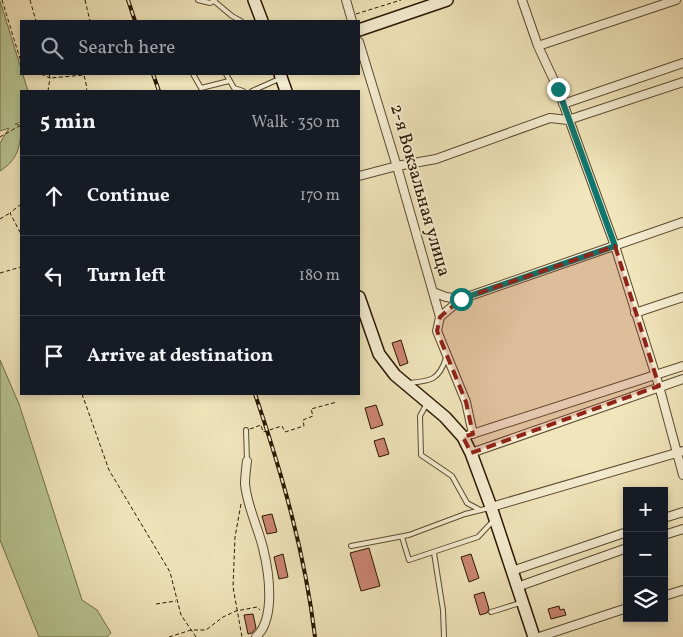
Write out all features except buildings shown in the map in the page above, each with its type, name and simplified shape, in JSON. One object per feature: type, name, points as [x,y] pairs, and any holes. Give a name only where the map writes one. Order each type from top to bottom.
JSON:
[{"type":"main road","points":[[254,0],[262,20]]},
{"type":"main road","points":[[360,30],[447,0]]},
{"type":"main road","points":[[281,76],[286,90]]},
{"type":"main road","points":[[360,300],[379,354],[395,375],[468,435],[486,509],[495,519],[534,637]]},
{"type":"street","points":[[346,0],[352,18]]},
{"type":"street","points":[[522,0],[538,46],[558,89],[615,246],[654,376],[680,452],[683,475]]},
{"type":"street","points":[[538,46],[676,0]]},
{"type":"street","name":"2-я Вокзальная улица","points":[[360,45],[440,317],[437,331],[466,402],[468,435]]},
{"type":"street","points":[[563,104],[683,63]]},
{"type":"street","points":[[360,176],[397,166],[436,159],[550,118],[568,120],[683,82]]},
{"type":"street","points":[[440,317],[461,299],[683,222]]},
{"type":"street","points":[[433,292],[446,297],[461,299]]},
{"type":"street","points":[[636,313],[683,297]]},
{"type":"street","points":[[468,435],[683,366]]},
{"type":"street","points":[[471,453],[683,378]]},
{"type":"street","points":[[486,509],[680,452]]},
{"type":"street","points":[[247,461],[245,485],[252,516],[263,547],[268,575],[269,607],[262,631],[256,637]]},
{"type":"street","points":[[668,517],[683,512]]},
{"type":"street","points":[[668,534],[683,528]]},
{"type":"street","points":[[512,571],[623,533]]},
{"type":"street","points":[[517,587],[623,549]]},
{"type":"street","points":[[668,595],[683,590]]},
{"type":"street","points":[[539,637],[623,609]]},
{"type":"lane","points":[[198,0],[210,3],[214,0],[239,20]]},
{"type":"lane","points":[[194,75],[201,88],[230,81]]},
{"type":"lane","points":[[227,75],[234,88],[240,90]]},
{"type":"lane","points":[[254,90],[281,76]]},
{"type":"lane","points":[[406,384],[434,379],[442,370],[447,356]]},
{"type":"lane","points":[[428,402],[420,416],[421,455],[452,476],[467,504],[486,509]]},
{"type":"lane","points":[[246,430],[247,461]]},
{"type":"lane","points":[[351,546],[402,537],[486,509]]},
{"type":"lane","points":[[402,537],[409,560],[478,537],[495,519]]},
{"type":"lane","points":[[434,553],[443,610],[444,637]]},
{"type":"lane","points":[[492,612],[522,602]]},
{"type":"path","points":[[2,0],[20,59]]},
{"type":"path","points":[[30,0],[36,20]]},
{"type":"path","points":[[85,0],[90,20]]},
{"type":"path","points":[[352,18],[401,0]]},
{"type":"path","points":[[43,75],[50,78],[76,75]]},
{"type":"path","points":[[48,90],[49,75]]},
{"type":"path","points":[[84,75],[86,90]]},
{"type":"path","points":[[0,136],[20,126]]},
{"type":"path","points":[[0,219],[20,205]]},
{"type":"path","points":[[10,213],[20,232]]},
{"type":"path","points":[[0,273],[20,267]]},
{"type":"path","points":[[82,395],[109,470],[170,572],[181,615],[196,637]]},
{"type":"path","points":[[246,430],[261,425],[263,432],[282,426],[285,432],[304,426],[303,420],[313,416],[311,409],[337,402]]},
{"type":"path","points":[[242,502],[233,556],[233,587],[242,637]]},
{"type":"path","points":[[156,604],[177,600]]},
{"type":"path","points":[[169,637],[191,630],[206,630],[223,617],[237,610],[257,607],[266,618]]},
{"type":"highlighted area","points":[[615,246],[659,386],[471,453],[463,437],[473,434],[466,402],[437,331],[440,317],[461,299]]},
{"type":"green space","points":[[0,1],[20,65],[20,75],[23,75],[28,90],[20,90],[20,122],[15,124],[20,125],[20,139],[15,157],[0,171],[0,143],[9,128],[0,131]]},
{"type":"green space","points":[[0,360],[19,404],[82,600],[97,610],[111,633],[107,637],[39,637],[0,540]]},
{"type":"railway","points":[[128,0],[135,20]]},
{"type":"railway","points":[[153,75],[159,90]]},
{"type":"railway","points":[[255,395],[299,544],[315,637]]},
{"type":"route","points":[[461,299],[615,246],[558,89]]}]
